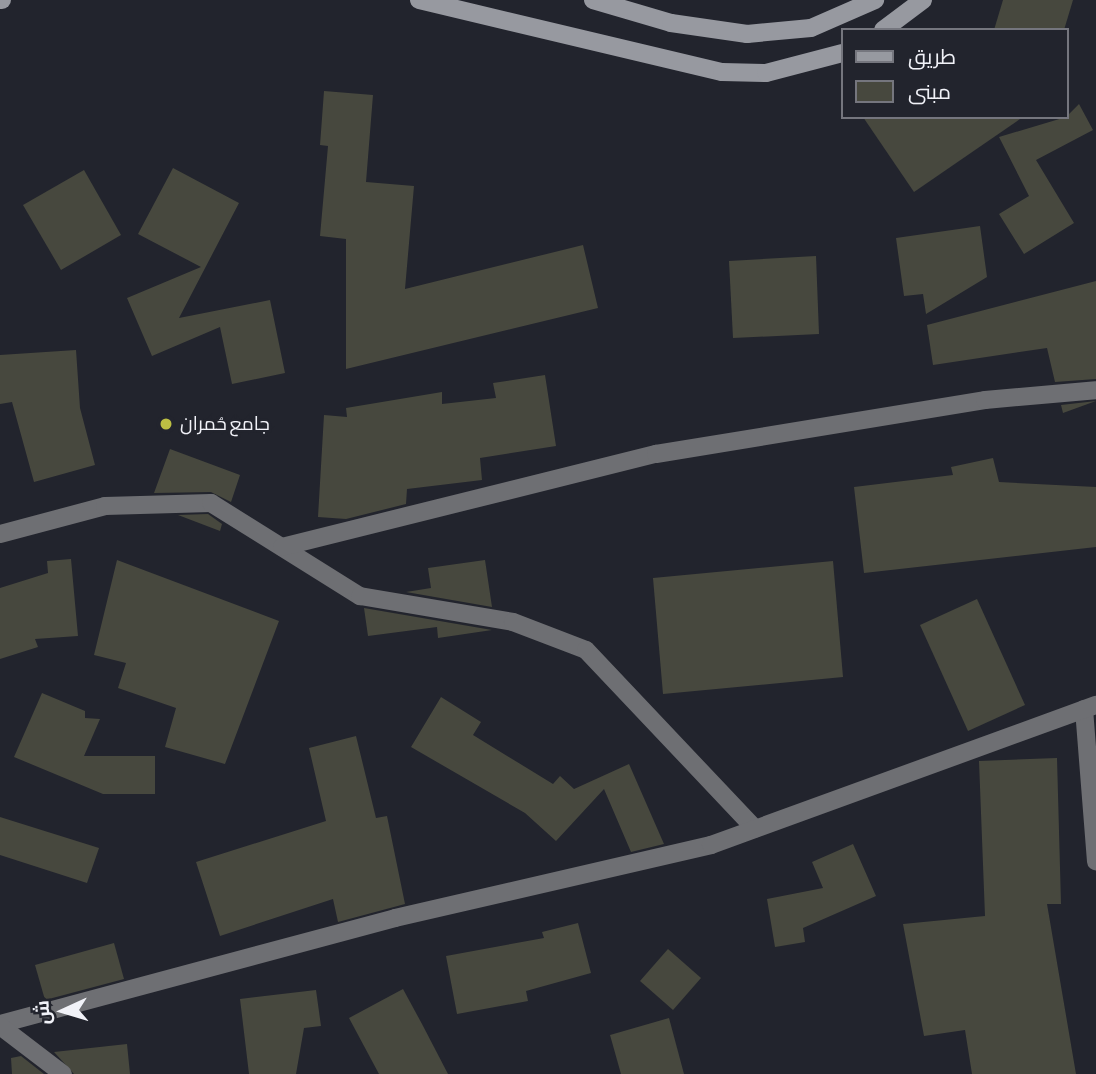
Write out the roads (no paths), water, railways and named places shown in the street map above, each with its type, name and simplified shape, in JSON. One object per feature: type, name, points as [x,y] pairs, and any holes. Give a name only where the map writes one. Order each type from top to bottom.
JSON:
[{"type":"main road","points":[[419,0],[481,6],[722,72],[766,73],[841,53]]},
{"type":"main road","points":[[593,0],[671,23],[747,34],[811,28],[875,0]]},
{"type":"main road","points":[[886,28],[923,0]]},
{"type":"street","points":[[282,547],[656,454],[985,400],[1096,390]]},
{"type":"street","points":[[0,534],[105,506],[211,503],[360,596],[513,622],[586,650],[755,829]]},
{"type":"street","points":[[0,1025],[755,829],[1090,707],[1096,862]]},
{"type":"street","points":[[0,1025],[63,1074]]},
{"type":"place","name":"جامع حُمران","points":[[166,424]]}]
